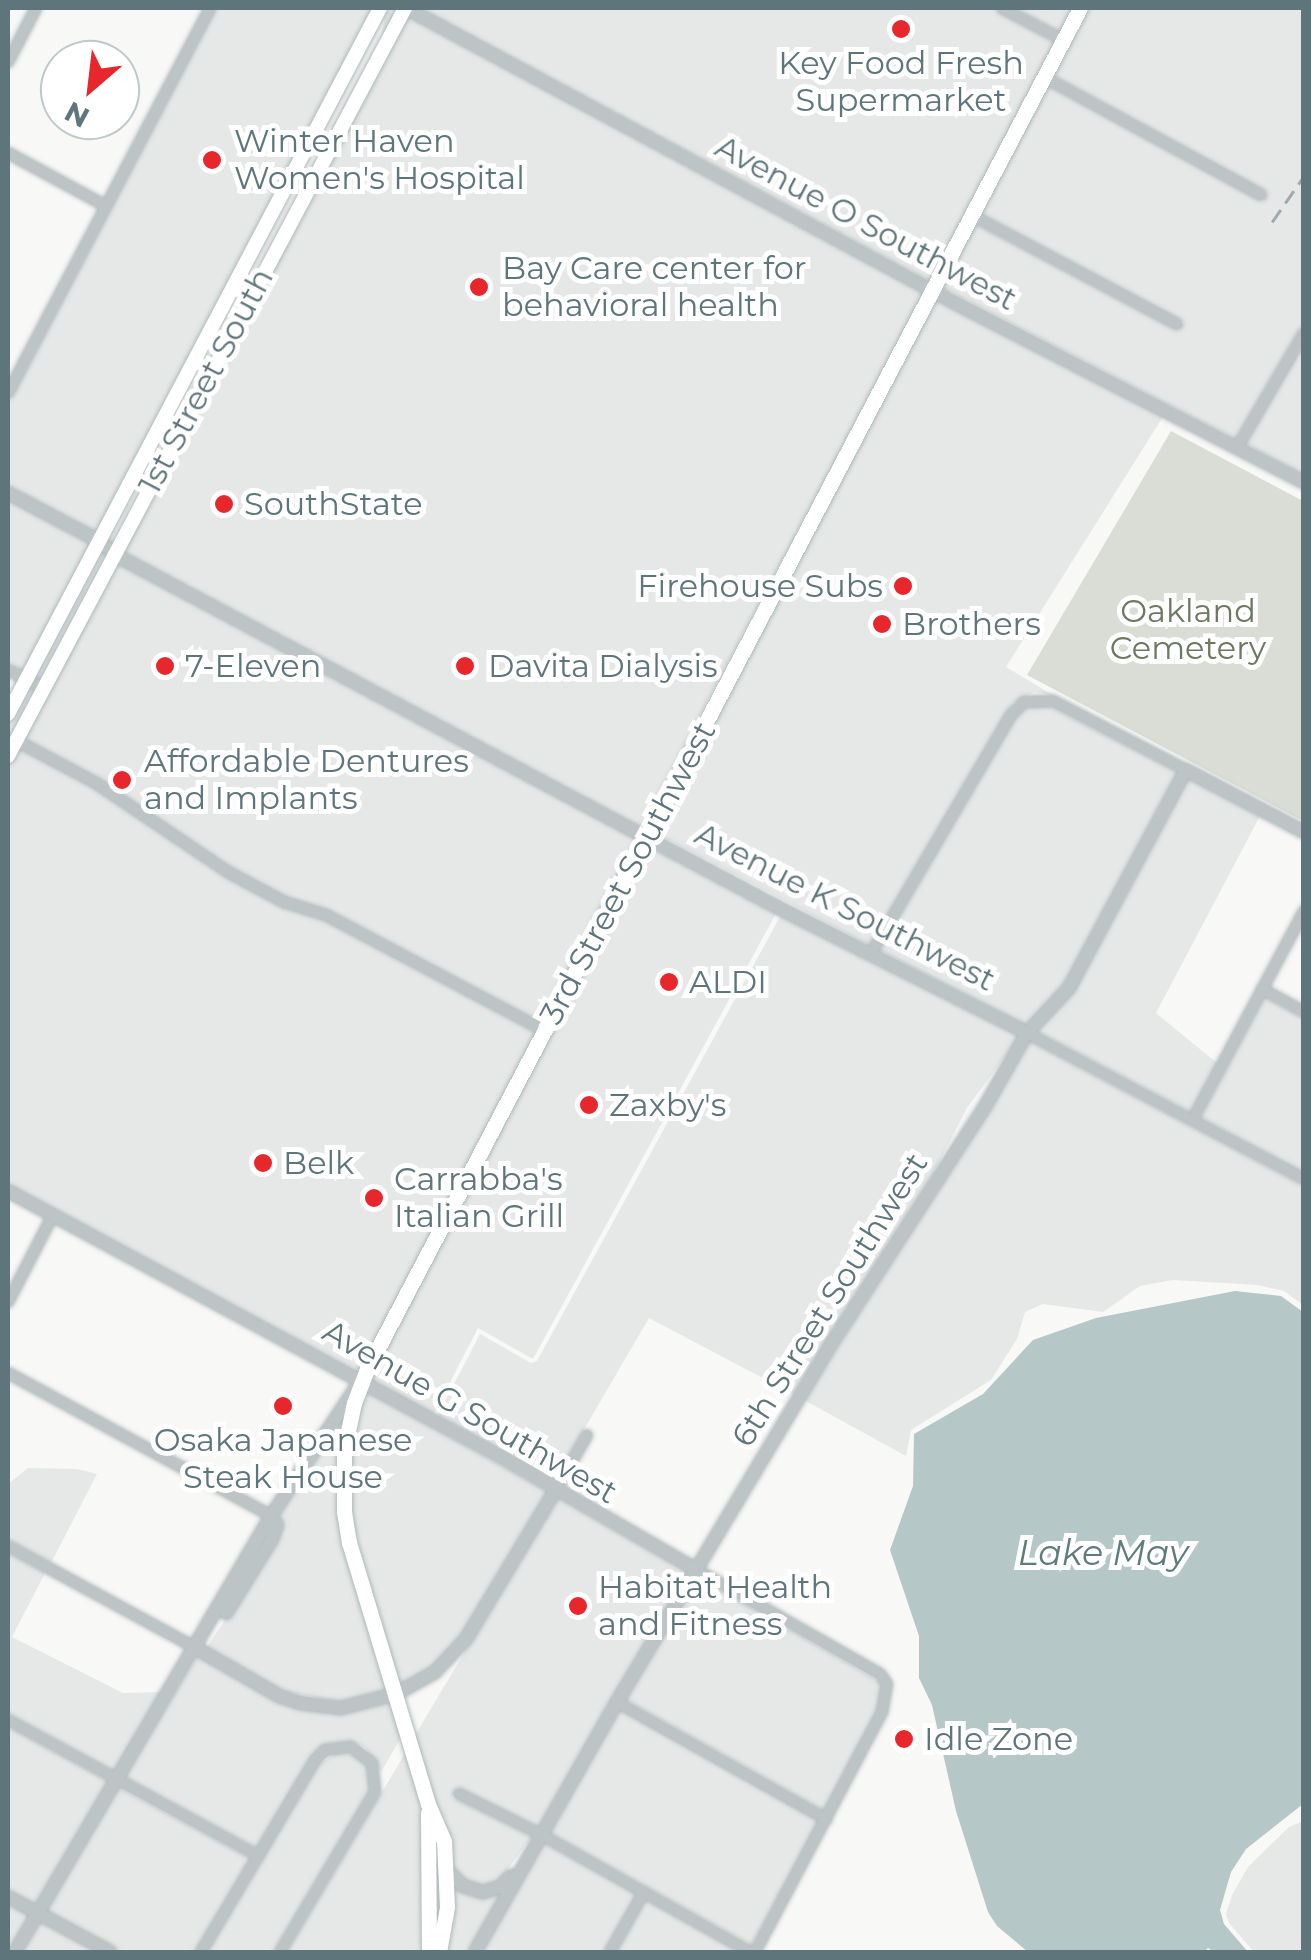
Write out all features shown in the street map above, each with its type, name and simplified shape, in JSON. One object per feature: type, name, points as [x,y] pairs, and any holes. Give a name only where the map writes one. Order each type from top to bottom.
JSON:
[{"type":"highway","name":"3rd Street Southwest","points":[[362,1380],[1080,8]]},
{"type":"highway","points":[[362,1380],[344,1450],[344,1511],[349,1543],[428,1804],[444,1841],[448,1871],[439,1952]]},
{"type":"highway","points":[[428,1804],[429,1952]]},
{"type":"main road","name":"1st Street South","points":[[8,714],[380,8]]},
{"type":"main road","name":"1st Street South","points":[[8,756],[405,8]]},
{"type":"street","points":[[8,62],[36,8]]},
{"type":"street","points":[[8,394],[210,8]]},
{"type":"street","name":"Avenue O Southwest","points":[[405,8],[1304,482]]},
{"type":"street","points":[[1002,8],[1063,40]]},
{"type":"street","points":[[1044,76],[1261,194]]},
{"type":"street","points":[[8,153],[106,206]]},
{"type":"street","points":[[971,216],[1177,324]]},
{"type":"street","points":[[1238,446],[1302,339]]},
{"type":"street","name":"Avenue K Southwest","points":[[8,493],[98,540],[114,554],[1304,1180]]},
{"type":"street","points":[[8,670],[43,688]]},
{"type":"street","points":[[872,952],[1011,715],[1030,699],[1053,701],[1304,832]]},
{"type":"street","points":[[16,740],[96,783],[228,872],[284,902],[326,915],[545,1032]]},
{"type":"street","name":"6th Street Southwest","points":[[478,1947],[617,1702],[823,1358],[983,1110],[1027,1033],[1068,988],[1186,770]]},
{"type":"street","points":[[1193,1120],[1304,912]]},
{"type":"street","points":[[1262,989],[1304,1012]]},
{"type":"street","name":"Avenue G Southwest","points":[[8,1191],[362,1380],[880,1674],[887,1684],[888,1697],[826,1819]]},
{"type":"street","points":[[8,1302],[53,1216]]},
{"type":"street","points":[[8,1373],[272,1516]]},
{"type":"street","name":"3rd Street Southwest","points":[[15,1952],[272,1516],[362,1380]]},
{"type":"street","points":[[8,1546],[279,1696],[342,1708],[396,1694],[435,1672],[466,1639],[586,1436]]},
{"type":"street","points":[[459,1794],[540,1834],[753,1952],[826,1819],[617,1702]]},
{"type":"street","points":[[8,1720],[258,1856]]},
{"type":"street","points":[[200,1952],[315,1760],[330,1749],[351,1747],[362,1752],[375,1772],[375,1792],[280,1952]]},
{"type":"street","name":"6th Street Southwest","points":[[448,1871],[463,1886],[483,1892],[500,1888],[524,1863]]},
{"type":"street","points":[[610,1952],[644,1892]]},
{"type":"street","points":[[8,1897],[110,1952]]},
{"type":"shaded area","points":[[216,8],[374,8],[96,533],[8,486],[8,405]]},
{"type":"shaded area","points":[[386,8],[398,10],[304,602],[292,601]]},
{"type":"shaded area","points":[[418,8],[991,8],[1056,43],[931,281]]},
{"type":"shaded area","points":[[1015,8],[1075,8],[1061,33]]},
{"type":"shaded area","points":[[1087,8],[1303,8],[1303,322],[1236,439],[940,286],[973,223],[1179,331],[1184,322],[979,213],[1046,84],[1263,202],[1268,193],[1051,74]]},
{"type":"shaded area","points":[[407,15],[925,291],[640,827],[122,552]]},
{"type":"shaded area","points":[[934,297],[1164,415],[1006,667],[1053,695],[1034,692],[1013,703],[870,945],[654,832]]},
{"type":"shaded area","points":[[1303,350],[1303,475],[1245,443]]},
{"type":"shaded area","points":[[8,499],[90,543],[24,672],[8,664]]},
{"type":"shaded area","points":[[97,540],[779,908],[533,1359],[478,1328],[431,1419],[8,1191],[8,726]]},
{"type":"shaded area","points":[[1043,704],[1178,772],[1064,985],[1027,1026],[880,950],[1015,718],[1026,707]]},
{"type":"shaded area","points":[[1187,777],[1260,816],[1156,1013],[1217,1063],[1191,1112],[1037,1031],[1073,991]]},
{"type":"shaded area","points":[[781,915],[1020,1036],[967,1108],[928,1184],[795,1395],[649,1318],[554,1481],[438,1415],[480,1334],[531,1363],[537,1361]]},
{"type":"shaded area","points":[[1264,997],[1303,1018],[1303,1173],[1201,1117]]},
{"type":"shaded area","points":[[1029,1041],[1303,1186],[1303,1305],[1284,1291],[1258,1285],[1173,1280],[1140,1286],[1103,1312],[1043,1304],[1025,1312],[1017,1339],[991,1380],[911,1430],[906,1456],[804,1400]]},
{"type":"shaded area","points":[[364,1389],[548,1492],[462,1636],[432,1667],[399,1686],[349,1510],[350,1450]]},
{"type":"shaded area","points":[[347,1407],[337,1481],[389,1691],[342,1702],[282,1691],[207,1647],[274,1547],[279,1515]]},
{"type":"shaded area","points":[[28,1468],[77,1469],[97,1474],[51,1563],[8,1539],[8,1484]]},
{"type":"shaded area","points":[[557,1497],[689,1573],[538,1827],[457,1787],[452,1798],[532,1837],[498,1882],[483,1886],[466,1881],[453,1868],[414,1737]]},
{"type":"shaded area","points":[[8,1553],[45,1573],[12,1637],[123,1693],[164,1692],[115,1772],[8,1713]]},
{"type":"shaded area","points":[[699,1578],[881,1683],[881,1704],[825,1811],[625,1699]]},
{"type":"shaded area","points":[[198,1656],[276,1701],[299,1708],[341,1714],[392,1701],[402,1736],[381,1772],[365,1747],[351,1741],[324,1745],[311,1758],[257,1848],[124,1777]]},
{"type":"shaded area","points":[[619,1709],[820,1821],[751,1945],[550,1833]]},
{"type":"shaded area","points":[[8,1727],[109,1782],[36,1906],[8,1890]]},
{"type":"shaded area","points":[[407,1750],[422,1801],[423,1952],[287,1952]]},
{"type":"shaded area","points":[[339,1752],[359,1757],[367,1767],[370,1791],[273,1952],[207,1952],[319,1764]]},
{"type":"shaded area","points":[[118,1788],[251,1859],[195,1952],[122,1952],[46,1911]]},
{"type":"shaded area","points":[[1303,1821],[1303,1952],[1254,1952],[1229,1923],[1226,1914],[1232,1895],[1248,1867],[1289,1827]]},
{"type":"shaded area","points":[[542,1842],[637,1894],[604,1952],[481,1952]]},
{"type":"shaded area","points":[[453,1884],[471,1896],[502,1893],[469,1952],[445,1952]]},
{"type":"shaded area","points":[[646,1900],[739,1952],[616,1952]]},
{"type":"shaded area","points":[[8,1904],[30,1916],[9,1952],[8,1952]]},
{"type":"shaded area","points":[[40,1921],[97,1952],[21,1952]]},
{"type":"green space","name":"Oakland Cemetery","points":[[1171,431],[1303,501],[1303,821],[1027,675]]},
{"type":"water","name":"Lake May","points":[[1235,1291],[1281,1296],[1303,1312],[1303,1804],[1246,1849],[1231,1872],[1220,1910],[1224,1924],[1248,1952],[1214,1952],[1208,1948],[1204,1952],[1028,1952],[997,1926],[988,1912],[956,1811],[932,1705],[919,1678],[919,1636],[890,1550],[913,1486],[914,1434],[983,1394],[1033,1340],[1096,1318]]},
{"type":"railway","points":[[1272,222],[1304,176]]},
{"type":"place","name":"Key Food Fresh Supermarket","points":[[901,29]]},
{"type":"place","name":"Winter Haven Women's Hospital","points":[[212,160]]},
{"type":"place","name":"Bay Care center for behavioral health","points":[[479,287]]},
{"type":"place","name":"SouthState","points":[[224,504]]},
{"type":"place","name":"Firehouse Subs","points":[[903,586]]},
{"type":"place","name":"Brothers","points":[[882,624]]},
{"type":"place","name":"7-Eleven","points":[[165,666]]},
{"type":"place","name":"Davita Dialysis","points":[[465,666]]},
{"type":"place","name":"Affordable Dentures and Implants","points":[[122,780]]},
{"type":"place","name":"ALDI","points":[[669,982]]},
{"type":"place","name":"Zaxby's","points":[[589,1105]]},
{"type":"place","name":"Belk","points":[[263,1163]]},
{"type":"place","name":"Carrabba's Italian Grill","points":[[374,1198]]},
{"type":"place","name":"Osaka Japanese Steak House","points":[[283,1406]]},
{"type":"place","name":"Habitat Health and Fitness","points":[[578,1606]]},
{"type":"place","name":"Idle Zone","points":[[904,1739]]}]
